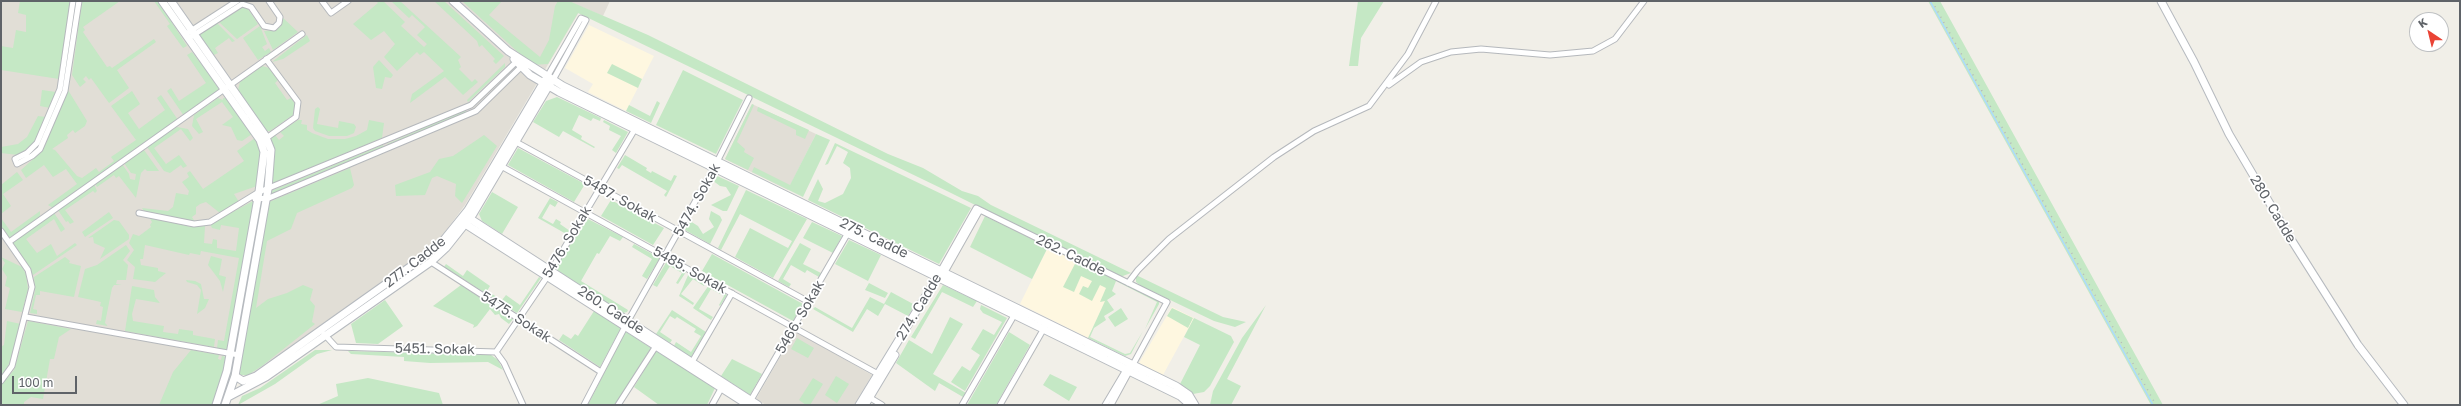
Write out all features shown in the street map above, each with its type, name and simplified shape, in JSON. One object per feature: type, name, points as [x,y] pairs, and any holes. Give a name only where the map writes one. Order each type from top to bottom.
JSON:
[{"type":"street","points":[[73,1],[60,89],[35,145],[27,154],[16,162],[32,156],[40,149],[66,91],[79,1]]},
{"type":"street","points":[[162,1],[190,34]]},
{"type":"street","points":[[171,1],[190,34],[264,140],[272,154],[268,189],[235,376],[226,405]]},
{"type":"street","points":[[190,34],[237,1]]},
{"type":"street","points":[[190,34],[242,2],[251,7],[264,26],[272,28],[278,25],[280,19],[269,1]]},
{"type":"street","points":[[322,1],[331,13],[348,1]]},
{"type":"street","points":[[453,1],[508,51],[548,81]]},
{"type":"street","points":[[1128,283],[1138,270],[1169,239],[1259,168],[1314,131],[1365,109],[1382,91],[1419,36],[1436,1]]},
{"type":"street","points":[[1382,91],[1421,62],[1451,52],[1481,49],[1550,56],[1593,51],[1615,39],[1644,1]]},
{"type":"street","name":"280. Cadde","points":[[2160,1],[2190,55],[2228,134],[2289,236],[2358,345],[2404,405]]},
{"type":"street","name":"277. Cadde","points":[[235,376],[243,381],[252,378],[323,333],[431,262],[446,248],[465,220],[501,166],[516,142],[548,81],[581,18],[586,20],[548,81],[465,220],[433,251],[323,333]]},
{"type":"street","points":[[9,242],[302,34]]},
{"type":"street","points":[[508,51],[519,64],[548,81]]},
{"type":"street","points":[[264,140],[296,116],[298,102],[266,59]]},
{"type":"street","points":[[139,212],[199,224],[215,220],[248,200],[259,196],[268,189],[468,106],[477,101],[519,64]]},
{"type":"street","points":[[259,196],[266,199],[474,112],[483,106],[519,64]]},
{"type":"street","name":"275. Cadde","points":[[548,81],[635,129],[716,165]]},
{"type":"street","name":"275. Cadde","points":[[548,81],[850,230],[943,271],[1018,308],[1130,368],[1195,405]]},
{"type":"street","name":"5474. Sokak","points":[[584,405],[626,324],[680,232],[716,165],[749,98]]},
{"type":"street","points":[[468,106],[474,112]]},
{"type":"street","name":"5476. Sokak","points":[[496,352],[549,274],[635,129]]},
{"type":"street","points":[[216,405],[227,371],[259,196],[264,156],[264,140]]},
{"type":"street","name":"5487. Sokak","points":[[516,142],[809,302]]},
{"type":"street","name":"5485. Sokak","points":[[501,166],[878,374]]},
{"type":"street","name":"262. Cadde","points":[[978,209],[1167,302],[1130,368]]},
{"type":"street","name":"274. Cadde","points":[[859,405],[867,397],[939,278],[978,209]]},
{"type":"street","name":"260. Cadde","points":[[465,220],[626,324],[692,362],[723,386]]},
{"type":"street","name":"275. Cadde","points":[[850,230],[939,278],[1043,330],[1130,368]]},
{"type":"street","name":"5466. Sokak","points":[[749,402],[850,230]]},
{"type":"street","points":[[1,231],[26,266],[31,278],[32,291],[12,366],[1,381]]},
{"type":"street","name":"5475. Sokak","points":[[431,262],[602,372]]},
{"type":"street","name":"274. Cadde","points":[[865,405],[867,397],[878,374],[939,278]]},
{"type":"street","points":[[692,362],[732,293]]},
{"type":"street","points":[[962,405],[1018,308]]},
{"type":"street","points":[[26,317],[238,355]]},
{"type":"street","name":"260. Cadde","points":[[626,324],[656,346],[749,402],[758,405]]},
{"type":"street","points":[[1000,405],[1043,330]]},
{"type":"street","points":[[230,396],[258,383],[323,333]]},
{"type":"street","name":"5451. Sokak","points":[[323,333],[333,345],[339,347],[496,352],[504,363],[522,405]]},
{"type":"street","points":[[618,405],[656,346]]},
{"type":"street","points":[[1105,405],[1130,368]]},
{"type":"street","points":[[1111,405],[1130,368]]},
{"type":"street","points":[[712,405],[723,386]]},
{"type":"street","points":[[867,397],[882,405]]},
{"type":"shaded area","points":[[1,1],[610,1],[603,16],[582,7],[465,205],[439,240],[426,252],[252,373],[246,376],[236,372],[213,405],[1,405]]},
{"type":"shaded area","points":[[589,25],[654,56],[626,111],[588,92],[593,84],[565,68]]},
{"type":"shaded area","points":[[752,104],[816,134],[788,190],[725,159]]},
{"type":"shaded area","points":[[1048,247],[1116,279],[1088,338],[1020,304]]},
{"type":"shaded area","points":[[1172,307],[1194,318],[1163,375],[1139,363]]},
{"type":"shaded area","points":[[795,331],[872,375],[854,405],[766,405],[756,399]]},
{"type":"green space","points":[[20,1],[71,1],[59,79],[1,70],[1,46],[13,48],[16,30],[26,32],[26,15],[18,13]]},
{"type":"green space","points":[[82,1],[120,1],[83,27],[85,30],[83,32],[107,67],[110,66],[112,68],[154,39],[156,42],[117,70],[129,88],[109,103],[91,78],[89,80],[86,76],[83,79],[86,82],[80,87],[72,75]]},
{"type":"green space","points":[[154,1],[158,1],[187,46],[183,48],[167,26],[170,24]]},
{"type":"green space","points":[[376,1],[383,1],[405,22],[401,26],[424,47],[427,44],[417,35],[425,27],[412,15],[409,18],[391,1],[400,1],[461,57],[458,60],[461,67],[459,69],[472,82],[475,79],[478,82],[463,95],[445,77],[410,103],[412,94],[444,71],[424,52],[420,55],[417,52],[397,71],[384,57],[395,44],[384,31],[371,40],[353,24],[378,3]]},
{"type":"green space","points":[[434,1],[444,1],[504,56],[496,64],[493,61],[495,59],[482,45],[479,47],[477,41]]},
{"type":"green space","points":[[462,1],[502,1],[489,15],[540,57],[549,40],[555,6],[558,1],[569,1],[648,35],[888,154],[923,168],[962,191],[978,196],[991,205],[1131,273],[1120,277],[949,192],[578,13],[548,64],[532,65]]},
{"type":"green space","points":[[1358,1],[1384,1],[1361,38],[1358,66],[1349,66]]},
{"type":"green space","points":[[1928,1],[1940,1],[2163,405],[2151,405]]},
{"type":"green space","points":[[243,7],[248,9],[258,24],[237,39],[219,22]]},
{"type":"green space","points":[[283,18],[298,32],[273,50],[264,31],[276,30],[281,26]]},
{"type":"green space","points":[[217,23],[235,41],[232,42],[229,38],[215,48],[218,53],[214,55],[199,34]]},
{"type":"green space","points":[[260,26],[267,44],[262,47],[265,51],[269,48],[271,52],[258,60],[243,38]]},
{"type":"green space","points":[[307,35],[310,41],[283,59],[272,62]]},
{"type":"green space","points":[[192,52],[219,87],[217,92],[184,116],[167,91],[171,88],[179,101],[206,83],[187,55]]},
{"type":"green space","points":[[379,60],[393,75],[391,78],[385,77],[382,89],[376,88],[373,67]]},
{"type":"green space","points":[[505,63],[505,67],[468,102],[467,100]]},
{"type":"green space","points":[[612,64],[642,79],[638,88],[607,73]]},
{"type":"green space","points":[[262,66],[269,68],[278,80],[275,83],[287,100],[291,98],[295,104],[293,115],[270,131],[266,131],[238,90],[240,82]]},
{"type":"green space","points":[[683,70],[743,100],[716,154],[656,125]]},
{"type":"green space","points":[[42,90],[56,92],[50,108],[40,106]]},
{"type":"green space","points":[[68,90],[87,121],[85,126],[75,133],[73,130],[67,135],[68,138],[52,149],[55,150],[77,176],[82,178],[96,168],[99,172],[114,161],[111,157],[136,140],[111,106],[132,91],[140,104],[128,113],[139,129],[165,110],[157,98],[161,95],[178,120],[53,208],[48,205],[77,184],[66,169],[53,177],[44,165],[26,178],[21,170],[41,152]]},
{"type":"green space","points":[[557,97],[601,118],[600,121],[593,118],[591,121],[579,115],[572,130],[582,136],[581,139],[595,147],[594,148],[563,131],[559,137],[533,122],[546,101]]},
{"type":"green space","points":[[218,98],[223,100],[223,98],[227,98],[252,134],[242,141],[237,140],[231,127],[222,125],[233,117],[222,102],[196,119],[203,132],[199,134],[192,126],[194,115]]},
{"type":"green space","points":[[657,101],[660,103],[651,123],[626,111],[629,105],[650,116]]},
{"type":"green space","points":[[752,104],[754,105],[737,142],[745,149],[744,152],[754,158],[748,170],[725,159]]},
{"type":"green space","points":[[318,107],[320,109],[317,124],[338,128],[339,121],[354,124],[356,127],[354,133],[347,136],[329,136],[315,131],[313,128],[315,109]]},
{"type":"green space","points":[[758,107],[809,130],[805,139],[796,135],[796,130],[757,111]]},
{"type":"green space","points":[[465,110],[466,112],[387,145],[387,144]]},
{"type":"green space","points":[[38,116],[46,117],[34,144],[18,155],[1,153],[1,147],[18,144],[27,137]]},
{"type":"green space","points":[[298,120],[302,120],[301,124],[307,125],[307,130],[328,139],[345,139],[356,136],[367,130],[369,120],[384,123],[382,138],[271,184],[275,152],[271,138],[275,135],[279,140],[284,136],[280,132]]},
{"type":"green space","points":[[604,120],[628,132],[616,153],[612,150],[621,136],[609,130],[610,126],[603,122]]},
{"type":"green space","points":[[177,127],[188,129],[193,138],[190,141],[181,129],[154,148],[166,164],[179,155],[187,166],[183,168],[181,165],[170,173],[164,171],[147,147]]},
{"type":"green space","points":[[816,134],[830,140],[803,197],[752,172],[754,167],[790,185]]},
{"type":"green space","points":[[484,135],[497,146],[462,203],[455,196],[456,184],[437,176],[432,178],[425,195],[396,196],[395,185],[430,172],[439,159],[453,156]]},
{"type":"green space","points":[[255,138],[261,150],[257,186],[234,194],[239,202],[220,213],[206,202],[200,204],[196,207],[196,214],[192,217],[195,222],[144,211],[142,208],[168,211],[173,207],[176,193],[188,195],[189,191],[182,182],[189,177],[187,173],[190,171],[203,189],[244,161],[237,151]]},
{"type":"green space","points":[[835,143],[971,208],[939,264],[808,200],[818,179],[823,189],[818,201],[825,203],[843,194],[851,178],[850,168],[843,163],[848,152],[837,146],[828,164],[825,165]]},
{"type":"green space","points":[[383,145],[384,147],[271,194],[271,191]]},
{"type":"green space","points":[[518,148],[585,184],[574,202],[508,165]]},
{"type":"green space","points":[[144,150],[159,171],[147,171],[145,169],[141,173],[136,198],[119,176],[116,178],[114,175],[97,187],[95,183],[122,164],[129,174],[130,179],[135,180],[136,174],[131,173],[124,163]]},
{"type":"green space","points":[[625,155],[647,168],[646,170],[651,173],[652,171],[671,181],[674,175],[677,176],[666,197],[664,195],[667,191],[622,165],[619,169],[617,168]]},
{"type":"green space","points":[[350,168],[354,185],[352,188],[297,213],[291,229],[267,241],[256,308],[268,299],[287,293],[303,285],[313,289],[310,300],[315,306],[312,322],[315,324],[262,366],[248,375],[241,375],[239,373],[269,202]]},
{"type":"green space","points":[[17,172],[23,180],[3,194],[11,206],[1,214],[1,185]]},
{"type":"green space","points":[[715,175],[739,186],[727,211],[723,211],[711,205],[731,195],[726,187],[720,186],[712,180]]},
{"type":"green space","points":[[94,184],[97,191],[95,193],[93,191],[65,210],[74,222],[70,224],[68,221],[66,222],[58,210]]},
{"type":"green space","points":[[746,190],[807,219],[773,278],[735,257],[750,228],[788,248],[792,241],[740,214],[721,250],[718,248]]},
{"type":"green space","points":[[492,192],[518,207],[502,234],[482,221],[479,214]]},
{"type":"green space","points":[[550,198],[558,202],[555,207],[550,204],[542,218],[553,224],[556,219],[561,222],[560,224],[570,231],[568,235],[538,218]]},
{"type":"green space","points":[[255,200],[228,350],[217,348],[218,340],[224,341],[239,258],[201,251],[200,255],[190,253],[189,255],[145,245],[143,259],[140,259],[141,265],[158,268],[158,271],[166,273],[155,282],[133,279],[135,267],[127,260],[134,250],[129,243],[133,234],[139,236],[151,227],[150,225],[152,222],[149,217],[191,227],[205,226],[204,243],[212,244],[213,239],[217,240],[217,248],[236,251],[239,228],[221,225],[220,230],[212,228],[210,224]]},
{"type":"green space","points":[[611,200],[664,228],[653,245],[601,216]]},
{"type":"green space","points":[[261,201],[263,202],[236,353],[234,353]]},
{"type":"green space","points":[[40,211],[40,217],[9,238],[1,226],[1,218],[11,232]]},
{"type":"green space","points":[[711,211],[720,216],[722,220],[710,244],[685,230],[690,221],[698,226],[703,234],[714,227],[709,219]]},
{"type":"green space","points":[[109,212],[113,218],[85,237],[82,232]]},
{"type":"green space","points":[[54,213],[65,229],[61,232],[54,219],[26,239],[37,253],[51,244],[57,256],[75,243],[77,245],[33,275],[12,242]]},
{"type":"green space","points":[[985,216],[1048,247],[1032,279],[970,247]]},
{"type":"green space","points":[[586,218],[623,237],[620,241],[610,236],[599,254],[597,253],[581,281],[628,310],[627,312],[623,313],[555,269]]},
{"type":"green space","points":[[114,220],[119,221],[129,235],[129,239],[100,259],[105,248],[94,243],[93,237],[88,238]]},
{"type":"green space","points":[[812,222],[842,236],[833,253],[803,238]]},
{"type":"green space","points":[[849,240],[881,255],[868,281],[835,264]]},
{"type":"green space","points":[[800,243],[811,249],[803,264],[821,273],[819,277],[807,270],[805,273],[791,265],[783,279],[791,284],[789,287],[778,281]]},
{"type":"green space","points":[[634,244],[660,258],[647,279],[642,276],[652,259],[632,247]]},
{"type":"green space","points":[[126,245],[130,251],[123,260],[128,265],[126,280],[117,280],[116,284],[122,285],[114,285],[112,288],[105,323],[108,326],[96,324],[97,320],[101,321],[103,307],[100,306],[101,302],[78,297],[85,269],[97,265]]},
{"type":"green space","points":[[712,254],[803,304],[793,321],[702,271]]},
{"type":"green space","points":[[211,256],[222,259],[219,275],[226,277],[223,292],[220,281],[208,265]]},
{"type":"green space","points":[[1,257],[22,267],[26,274],[28,289],[22,312],[5,309],[10,288],[5,286],[7,277],[2,269],[5,263]]},
{"type":"green space","points":[[65,257],[70,261],[69,263],[81,266],[74,297],[40,291],[40,295],[36,295],[33,309],[37,310],[37,314],[30,313],[35,291],[34,277]]},
{"type":"green space","points":[[1077,260],[1159,301],[1159,304],[1145,329],[1157,302],[1116,281],[1112,291],[1116,294],[1107,300],[1114,310],[1104,316],[1106,320],[1094,328],[1090,337],[1125,354],[1130,353],[1143,331],[1131,354],[1125,356],[1088,338],[1105,301],[1100,302],[1106,288],[1100,285],[1092,301],[1079,294],[1083,286],[1088,288],[1092,281],[1081,276],[1074,292],[1063,287]]},
{"type":"green space","points":[[667,261],[686,272],[678,284],[676,283],[682,273],[670,266],[657,287],[653,285]]},
{"type":"green space","points":[[446,264],[463,276],[467,270],[490,286],[487,291],[502,300],[506,295],[520,305],[539,277],[541,278],[517,313],[444,267]]},
{"type":"green space","points":[[689,273],[706,283],[704,286],[693,279],[681,294],[694,303],[693,305],[679,296]]},
{"type":"green space","points":[[1136,275],[1223,317],[1246,322],[1235,327],[1214,321],[1141,286],[1136,282]]},
{"type":"green space","points":[[186,280],[195,281],[201,284],[204,299],[209,299],[205,308],[197,314],[201,290],[197,285],[187,282]]},
{"type":"green space","points":[[869,283],[888,293],[885,298],[865,290]]},
{"type":"green space","points":[[461,285],[513,319],[509,324],[501,318],[499,314],[495,315],[490,309],[477,326],[473,328],[474,325],[433,306]]},
{"type":"green space","points":[[709,285],[727,295],[720,306],[719,305],[724,296],[711,289],[699,309],[713,317],[711,320],[693,308]]},
{"type":"green space","points":[[943,285],[977,301],[973,307],[942,292],[915,339],[911,337]]},
{"type":"green space","points":[[132,286],[154,290],[155,297],[160,303],[136,299],[132,314],[133,321],[164,326],[163,332],[178,334],[179,329],[193,331],[193,335],[215,339],[214,347],[125,331]]},
{"type":"green space","points":[[891,292],[915,305],[908,316],[885,304],[878,316],[867,309],[853,332],[813,309],[815,307],[852,328],[870,297],[884,304]]},
{"type":"green space","points":[[385,300],[403,326],[378,344],[356,343],[351,324]]},
{"type":"green space","points":[[981,305],[1007,318],[965,391],[951,382],[962,366],[970,371],[980,355],[971,349],[983,329],[994,335],[1002,322],[983,313],[980,309]]},
{"type":"green space","points":[[1266,305],[1227,379],[1241,386],[1231,405],[1210,405],[1213,391],[1242,338]]},
{"type":"green space","points":[[1121,308],[1128,319],[1115,327],[1108,317]]},
{"type":"green space","points":[[1172,308],[1193,318],[1188,328],[1167,316]]},
{"type":"green space","points":[[672,310],[706,332],[691,357],[674,346],[676,342],[691,352],[701,336],[694,332],[696,329],[677,317],[675,319],[670,316],[660,332],[672,340],[670,343],[656,334]]},
{"type":"green space","points":[[594,311],[621,328],[600,367],[559,340],[563,334],[571,339],[575,334],[578,336]]},
{"type":"green space","points":[[950,317],[963,324],[933,374],[966,393],[963,397],[939,383],[935,391],[896,363],[909,340],[932,354]]},
{"type":"green space","points":[[1194,318],[1231,336],[1234,342],[1210,386],[1204,392],[1193,394],[1180,384],[1200,345],[1184,337]]},
{"type":"green space","points":[[7,321],[21,324],[11,360],[1,378],[1,347],[4,345]]},
{"type":"green space","points":[[28,321],[71,329],[59,337],[54,359],[50,359],[43,399],[31,397],[24,402],[24,405],[1,405],[1,385],[14,370]]},
{"type":"green space","points":[[625,331],[651,348],[615,405],[588,405]]},
{"type":"green space","points":[[1009,332],[1030,345],[996,405],[967,405]]},
{"type":"green space","points":[[797,338],[814,348],[808,358],[791,349]]},
{"type":"green space","points":[[191,350],[219,355],[218,359],[221,360],[222,356],[227,357],[213,405],[159,405],[173,372]]},
{"type":"green space","points":[[315,350],[332,350],[317,354],[275,384],[238,405],[242,396],[260,388]]},
{"type":"green space","points":[[348,351],[491,355],[498,360],[503,370],[488,362],[430,363],[404,361],[404,357],[351,354]]},
{"type":"green space","points":[[656,351],[715,388],[707,405],[659,405],[634,387]]},
{"type":"green space","points":[[732,359],[762,374],[750,395],[721,376]]},
{"type":"green space","points":[[1050,374],[1077,387],[1069,401],[1043,385]]},
{"type":"green space","points":[[836,376],[849,384],[837,403],[825,395]]},
{"type":"green space","points":[[368,378],[439,393],[443,405],[317,405],[338,396],[336,384]]},
{"type":"green space","points":[[813,378],[823,384],[810,405],[806,405],[799,400]]},
{"type":"waterway","points":[[1930,1],[2153,405]]},
{"type":"railway","points":[[1932,1],[2156,405]]}]
